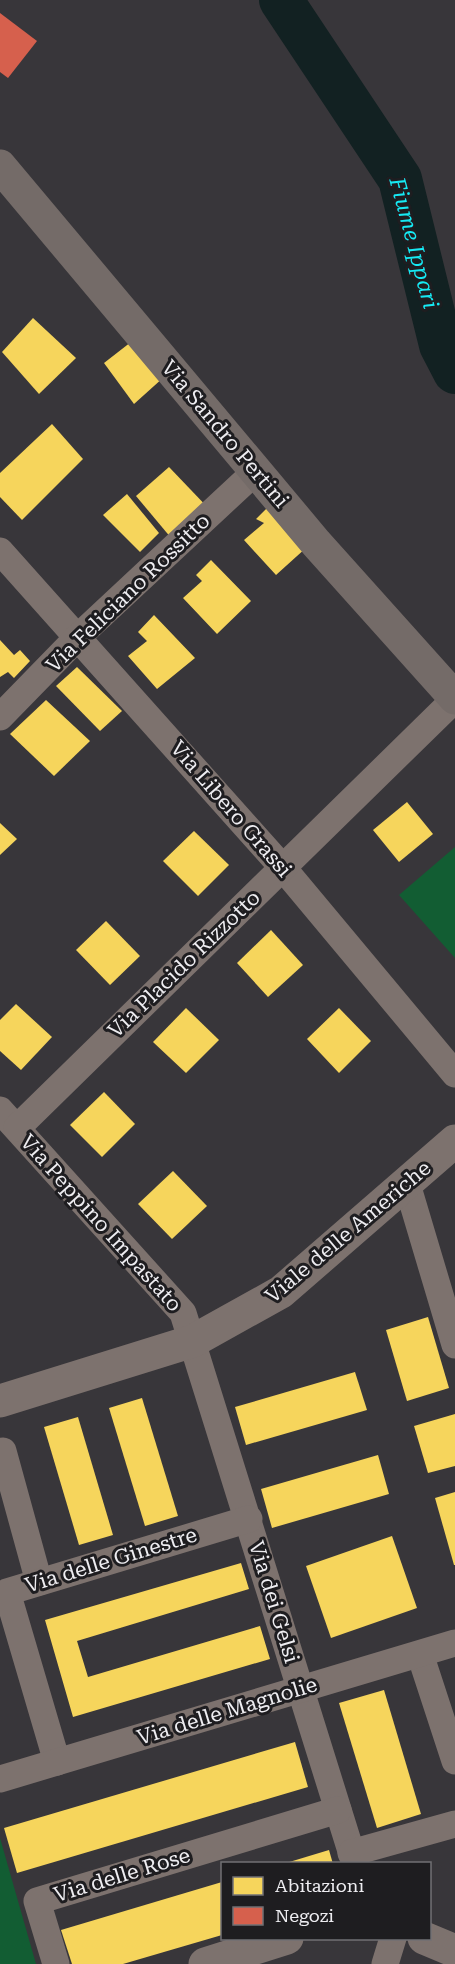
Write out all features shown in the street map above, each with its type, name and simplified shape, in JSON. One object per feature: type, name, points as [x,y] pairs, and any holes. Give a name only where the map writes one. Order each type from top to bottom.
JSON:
[{"type":"main road","name":"Via Sandro Pertini","points":[[0,166],[316,543],[455,699]]},
{"type":"street","name":"Via Feliciano Rossitto","points":[[0,717],[79,636],[257,470]]},
{"type":"street","name":"Via Libero Grassi","points":[[0,551],[79,636],[283,868],[455,1074]]},
{"type":"street","name":"Via Placido Rizzotto","points":[[8,1119],[283,868],[455,699]]},
{"type":"street","name":"Via Peppino Impastato","points":[[8,1119],[183,1313],[193,1341]]},
{"type":"street","name":"Viale delle Americhe","points":[[0,1401],[193,1341],[281,1292],[455,1141]]},
{"type":"street","points":[[407,1184],[455,1345]]},
{"type":"street","name":"Via dei Gelsi","points":[[193,1341],[353,1858]]},
{"type":"street","points":[[3,1451],[39,1582]]},
{"type":"street","name":"Via delle Ginestre","points":[[57,1762],[7,1592],[249,1519]]},
{"type":"street","name":"Via delle Magnolie","points":[[0,1779],[455,1643]]},
{"type":"street","points":[[420,1654],[455,1761]]},
{"type":"street","name":"Via delle Rose","points":[[56,1964],[38,1901],[338,1810]]},
{"type":"street","points":[[353,1858],[455,1824]]},
{"type":"street","points":[[205,1964],[281,1940]]},
{"type":"street","points":[[385,1964],[392,1940]]},
{"type":"street","points":[[429,1940],[455,1951]]},
{"type":"green space","points":[[455,847],[455,958],[399,895]]},
{"type":"green space","points":[[0,1838],[36,1964],[0,1964]]},
{"type":"building: Abitazioni","points":[[33,318],[76,358],[39,394],[2,352]]},
{"type":"building: Abitazioni","points":[[131,342],[164,377],[134,404],[104,363]]},
{"type":"building: Abitazioni","points":[[52,424],[83,459],[22,520],[0,497],[0,473]]},
{"type":"building: Abitazioni","points":[[169,467],[212,512],[177,545],[136,496]]},
{"type":"building: Abitazioni","points":[[127,494],[159,533],[140,552],[103,515]]},
{"type":"building: Abitazioni","points":[[269,506],[307,547],[276,575],[244,540],[264,523],[256,519]]},
{"type":"building: Abitazioni","points":[[211,560],[251,601],[217,634],[183,598],[202,581],[196,575]]},
{"type":"building: Abitazioni","points":[[154,615],[195,658],[157,689],[128,656],[147,641],[138,632]]},
{"type":"building: Abitazioni","points":[[0,640],[14,655],[20,650],[30,661],[14,678],[8,672],[0,677]]},
{"type":"building: Abitazioni","points":[[77,667],[122,711],[100,731],[56,686]]},
{"type":"building: Abitazioni","points":[[46,700],[90,741],[54,776],[10,734]]},
{"type":"building: Abitazioni","points":[[407,802],[433,834],[399,862],[373,830]]},
{"type":"building: Abitazioni","points":[[0,823],[17,839],[0,855]]},
{"type":"building: Abitazioni","points":[[194,831],[229,865],[198,896],[163,861]]},
{"type":"building: Abitazioni","points":[[106,921],[140,956],[110,985],[76,950]]},
{"type":"building: Abitazioni","points":[[271,930],[303,965],[268,997],[237,963]]},
{"type":"building: Abitazioni","points":[[16,1004],[52,1037],[21,1070],[0,1051],[0,1020]]},
{"type":"building: Abitazioni","points":[[186,1008],[219,1040],[186,1073],[153,1042]]},
{"type":"building: Abitazioni","points":[[339,1008],[371,1041],[339,1073],[307,1039]]},
{"type":"building: Abitazioni","points":[[104,1092],[135,1124],[102,1157],[70,1125]]},
{"type":"building: Abitazioni","points":[[173,1171],[207,1206],[172,1239],[138,1204]]},
{"type":"building: Abitazioni","points":[[428,1317],[449,1388],[407,1401],[386,1330]]},
{"type":"building: Abitazioni","points":[[355,1372],[367,1410],[246,1445],[235,1407]]},
{"type":"building: Abitazioni","points":[[142,1398],[178,1516],[145,1526],[109,1408]]},
{"type":"building: Abitazioni","points":[[455,1414],[455,1466],[428,1473],[414,1426]]},
{"type":"building: Abitazioni","points":[[78,1417],[113,1535],[79,1545],[44,1427]]},
{"type":"building: Abitazioni","points":[[378,1455],[389,1494],[272,1528],[261,1489]]},
{"type":"building: Abitazioni","points":[[455,1492],[455,1565],[454,1565],[435,1498]]},
{"type":"building: Abitazioni","points":[[392,1536],[417,1608],[331,1638],[306,1566]]},
{"type":"building: Abitazioni","points":[[241,1563],[249,1589],[77,1641],[88,1677],[260,1626],[270,1659],[73,1717],[45,1620]]},
{"type":"building: Abitazioni","points":[[384,1690],[421,1814],[377,1828],[339,1703]]},
{"type":"building: Abitazioni","points":[[295,1742],[308,1787],[17,1873],[4,1828]]},
{"type":"building: Abitazioni","points":[[329,1850],[332,1862],[289,1862]]},
{"type":"building: Abitazioni","points":[[221,1882],[221,1935],[123,1964],[72,1964],[61,1930]]},
{"type":"building: Negozi","points":[[0,13],[37,41],[8,78],[0,72]]},
{"type":"waterway","name":"Fiume Ippari","points":[[281,0],[400,179],[441,345],[455,372]]}]
